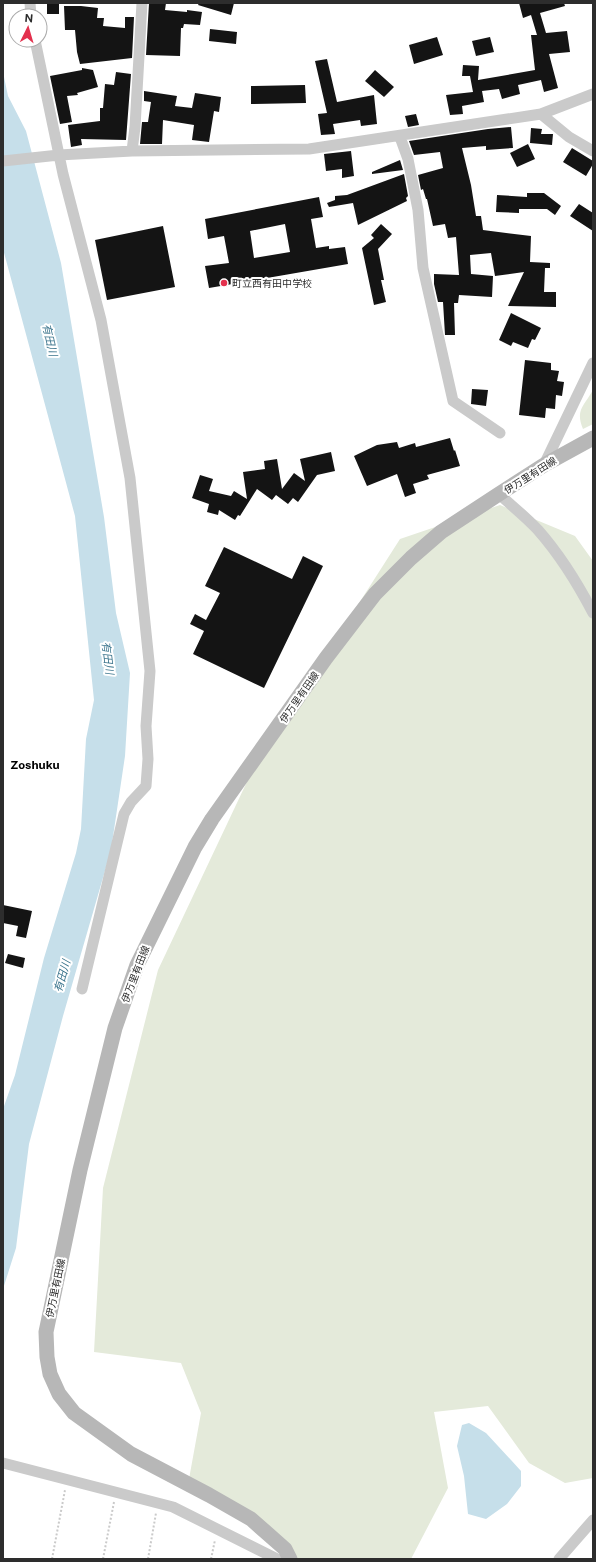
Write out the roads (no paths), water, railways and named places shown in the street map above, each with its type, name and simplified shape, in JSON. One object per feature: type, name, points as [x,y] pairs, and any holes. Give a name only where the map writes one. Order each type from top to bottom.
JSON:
[{"type":"main road","name":"伊万里有田線","points":[[290,1559],[285,1549],[251,1519],[131,1454],[74,1414],[59,1394],[50,1374],[47,1357],[46,1332],[80,1170],[115,1028],[137,965],[195,847],[212,819],[322,664],[375,594],[411,558],[441,532],[544,465],[593,438]]},
{"type":"street","points":[[132,151],[135,127],[142,3]]},
{"type":"street","points":[[37,48],[59,156],[101,320],[130,478],[150,671],[146,726],[148,759],[146,786],[131,802],[124,814],[82,989]]},
{"type":"street","points":[[3,161],[132,151],[309,149],[400,137],[541,114],[593,94]]},
{"type":"street","points":[[541,114],[569,137],[593,151]]},
{"type":"street","points":[[400,137],[410,166],[418,210],[423,268],[453,401],[500,433]]},
{"type":"street","points":[[544,465],[593,363]]},
{"type":"street","points":[[499,494],[538,530],[581,589],[593,613]]},
{"type":"street","points":[[3,1463],[173,1507],[277,1559]]},
{"type":"street","points":[[559,1559],[593,1520]]},
{"type":"water","name":"有田川","points":[[3,72],[8,96],[26,131],[61,263],[104,517],[116,613],[130,673],[125,756],[111,850],[63,1016],[29,1144],[16,1248],[3,1289],[3,1109],[15,1075],[44,958],[76,853],[81,829],[86,739],[94,700],[75,516],[3,249]]},
{"type":"water","points":[[469,1423],[486,1433],[521,1471],[521,1486],[507,1504],[486,1519],[468,1514],[464,1476],[457,1446],[462,1425]]},
{"type":"place","name":"町立西有田中学校","points":[[224,283]]},
{"type":"district","name":"Zoshuku","points":[[35,765]]}]
